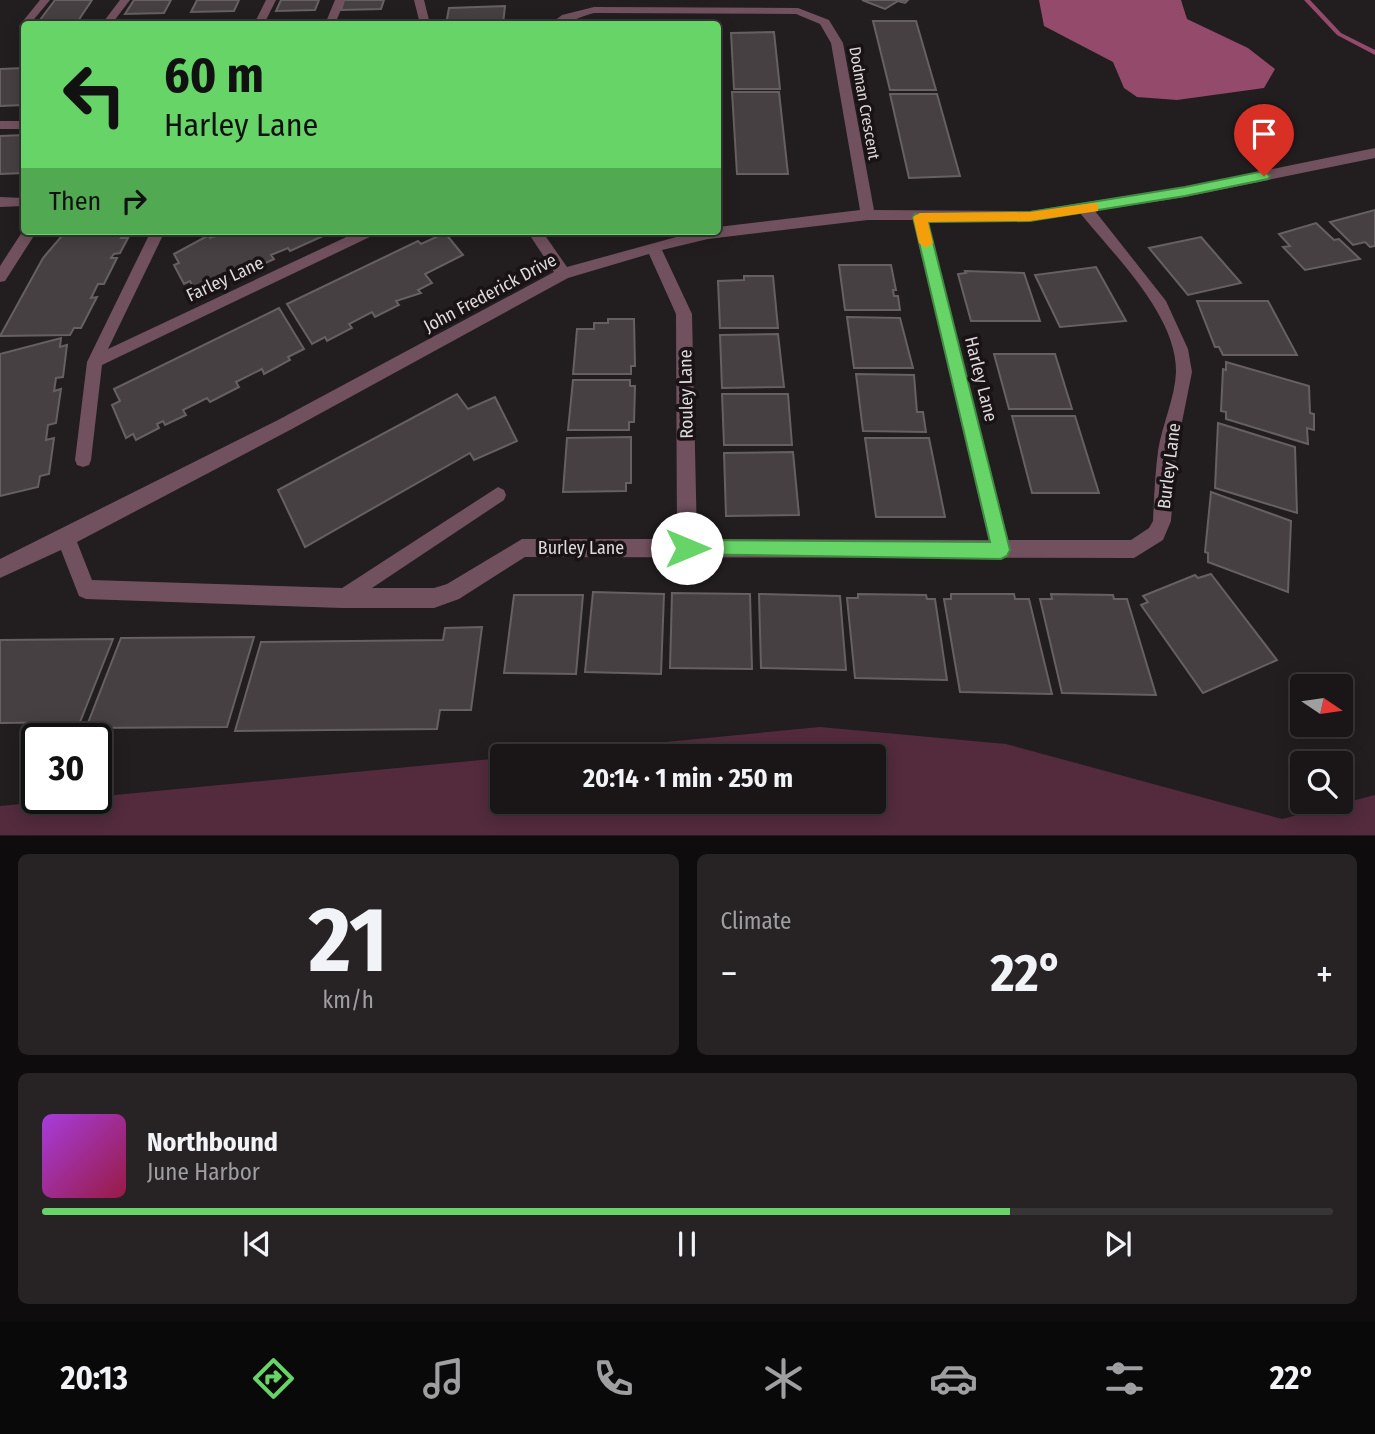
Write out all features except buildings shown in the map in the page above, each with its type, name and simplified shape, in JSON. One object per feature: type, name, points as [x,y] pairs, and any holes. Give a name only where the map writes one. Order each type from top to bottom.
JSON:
[{"type":"street","name":"Dodman Crescent","points":[[560,21],[594,9],[783,9],[814,15],[825,22],[837,43],[868,215]]},
{"type":"street","name":"John Frederick Drive","points":[[721,234],[768,225],[868,215],[1030,216],[1085,209],[1375,153]]},
{"type":"street","name":"Burley Lane","points":[[66,538],[86,589],[342,598],[434,598],[452,592],[522,548],[1135,550],[1156,534],[1162,521],[1167,452],[1184,372],[1178,338],[1158,303],[1085,209]]},
{"type":"street","name":"Harley Lane","points":[[920,217],[1001,550]]},
{"type":"street","points":[[537,235],[564,274]]},
{"type":"street","name":"John Frederick Drive","points":[[0,569],[66,538],[564,274],[653,247],[716,235]]},
{"type":"street","name":"Rouley Lane","points":[[653,247],[684,314],[687,548]]},
{"type":"lane","points":[[28,21],[45,0]]},
{"type":"lane","points":[[109,21],[125,0]]},
{"type":"lane","points":[[260,21],[271,0]]},
{"type":"lane","points":[[331,21],[340,0]]},
{"type":"lane","points":[[419,0],[424,21]]},
{"type":"lane","points":[[0,125],[21,125]]},
{"type":"lane","points":[[0,202],[21,202]]},
{"type":"lane","points":[[0,278],[27,235]]},
{"type":"lane","points":[[83,460],[95,362],[114,318],[157,235]]},
{"type":"lane","name":"Farley Lane","points":[[95,362],[363,235]]},
{"type":"lane","points":[[0,249],[17,249]]},
{"type":"lane","points":[[342,598],[498,495]]},
{"type":"shaded area","points":[[1039,0],[1181,0],[1187,19],[1248,48],[1275,69],[1264,88],[1177,100],[1137,97],[1124,88],[1113,62],[1044,26]]},
{"type":"shaded area","points":[[820,727],[1006,744],[1282,819],[1301,814],[1353,814],[1353,801],[1375,795],[1375,835],[0,835],[0,806],[21,804],[21,814],[112,814],[112,795],[490,759],[490,814],[886,814],[886,744],[644,744]]},
{"type":"waterway","points":[[1307,0],[1339,34],[1375,53]]},
{"type":"slow traffic","points":[[926,243],[920,217],[1030,216],[1094,207]]},
{"type":"route","points":[[687,548],[1001,550],[920,217],[1030,216],[1185,192],[1264,176]]}]
